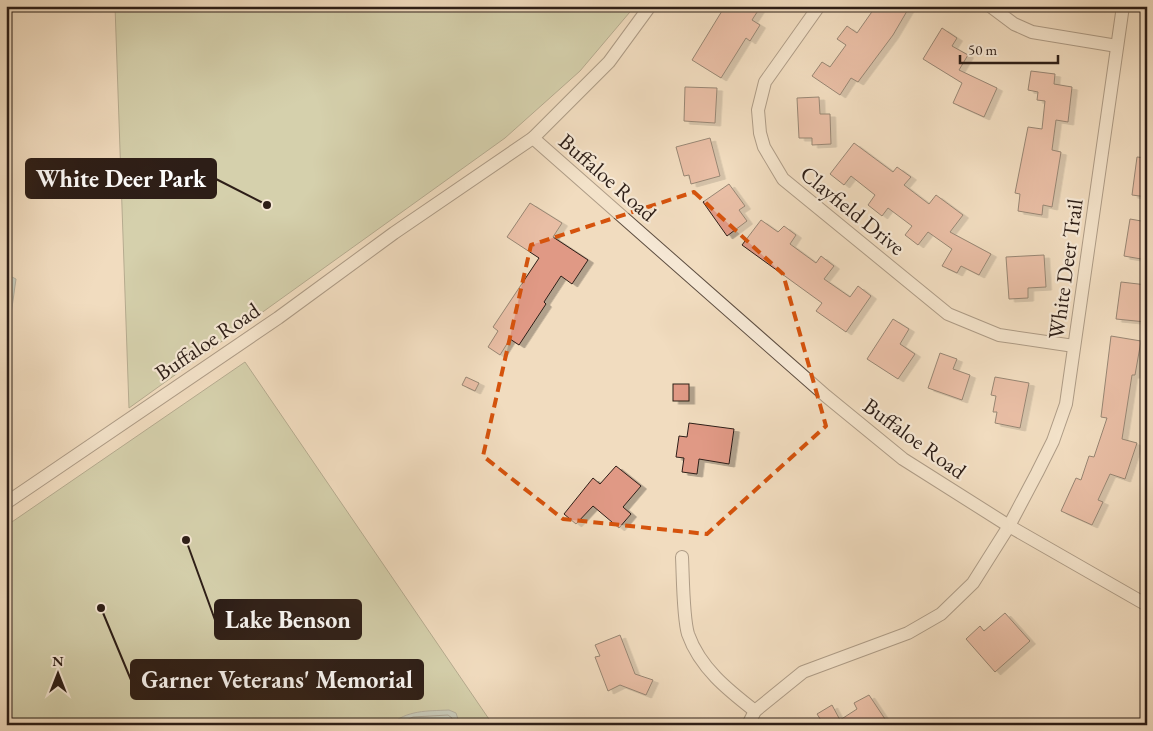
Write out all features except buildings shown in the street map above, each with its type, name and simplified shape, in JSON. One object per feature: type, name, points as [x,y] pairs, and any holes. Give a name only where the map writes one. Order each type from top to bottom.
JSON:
[{"type":"street","points":[[533,138],[609,62],[650,6]]},
{"type":"street","name":"Clayfield Drive","points":[[819,6],[765,82],[758,110],[760,134],[764,147],[783,179],[948,314],[999,335],[1074,346]]},
{"type":"street","points":[[990,6],[1014,24],[1032,32],[1117,46]]},
{"type":"street","name":"White Deer Trail","points":[[755,712],[803,672],[908,633],[941,614],[973,584],[1010,526],[1053,441],[1066,404],[1124,6]]},
{"type":"street","name":"Buffaloe Road","points":[[6,503],[278,318],[402,228],[533,138],[826,396],[903,459],[1010,526],[1147,605]]},
{"type":"street","points":[[682,557],[688,633],[702,662],[729,690],[755,712],[748,725]]},
{"type":"highlighted area","points":[[694,192],[783,274],[826,426],[707,534],[563,519],[483,456],[531,245]]},
{"type":"green space","points":[[115,6],[635,6],[580,71],[505,138],[129,408]]},
{"type":"green space","points":[[245,362],[493,725],[6,725],[6,526]]},
{"type":"water","points":[[6,274],[16,279],[9,329],[6,327]]},
{"type":"water","points":[[449,710],[456,713],[458,719],[456,725],[390,725],[403,716],[410,714]]},
{"type":"place","name":"White Deer Park","points":[[267,205]]},
{"type":"place","name":"Lake Benson","points":[[186,540]]},
{"type":"place","name":"Garner Veterans' Memorial","points":[[101,608]]}]
